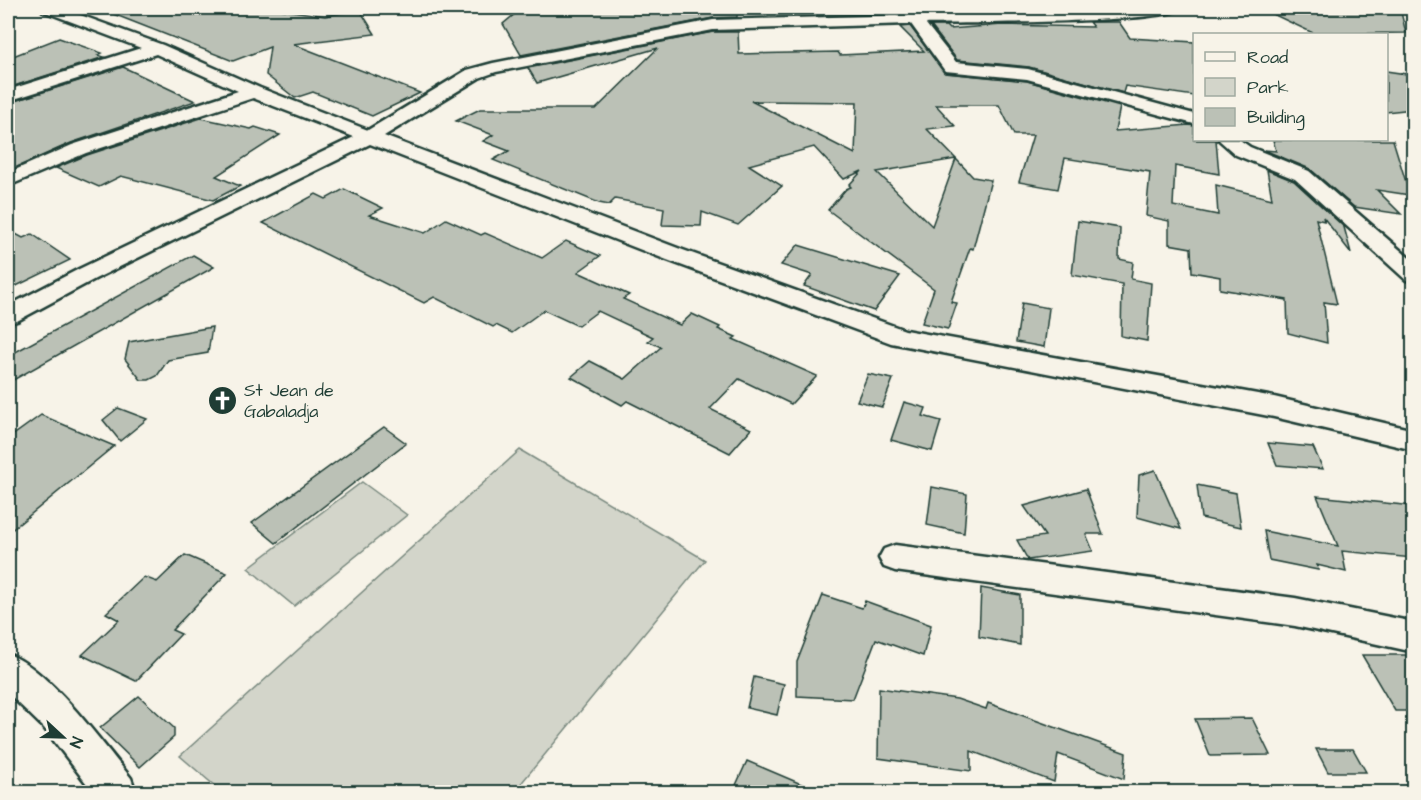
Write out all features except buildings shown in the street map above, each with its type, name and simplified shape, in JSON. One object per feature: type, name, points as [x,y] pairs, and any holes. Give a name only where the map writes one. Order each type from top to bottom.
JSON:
[{"type":"street","points":[[48,8],[157,48],[255,92],[675,255],[900,337],[1274,407],[1413,440]]},
{"type":"street","points":[[8,316],[87,274],[371,136],[473,74],[493,68],[707,26],[1143,14],[1175,8]]},
{"type":"street","points":[[916,21],[951,67],[1038,76],[1193,118]]},
{"type":"street","points":[[8,96],[157,48]]},
{"type":"street","points":[[8,180],[79,149],[255,92]]},
{"type":"street","points":[[1229,141],[1243,152],[1302,174],[1413,275]]},
{"type":"street","points":[[895,558],[1294,612],[1413,637]]},
{"type":"street","points":[[8,670],[57,716],[117,792]]},
{"type":"green space","points":[[520,450],[705,560],[514,792],[222,792],[180,756]]},
{"type":"green space","points":[[362,482],[407,515],[294,606],[248,568]]},
{"type":"place","name":"St Jean de Gabaladja","points":[[223,400]]}]
